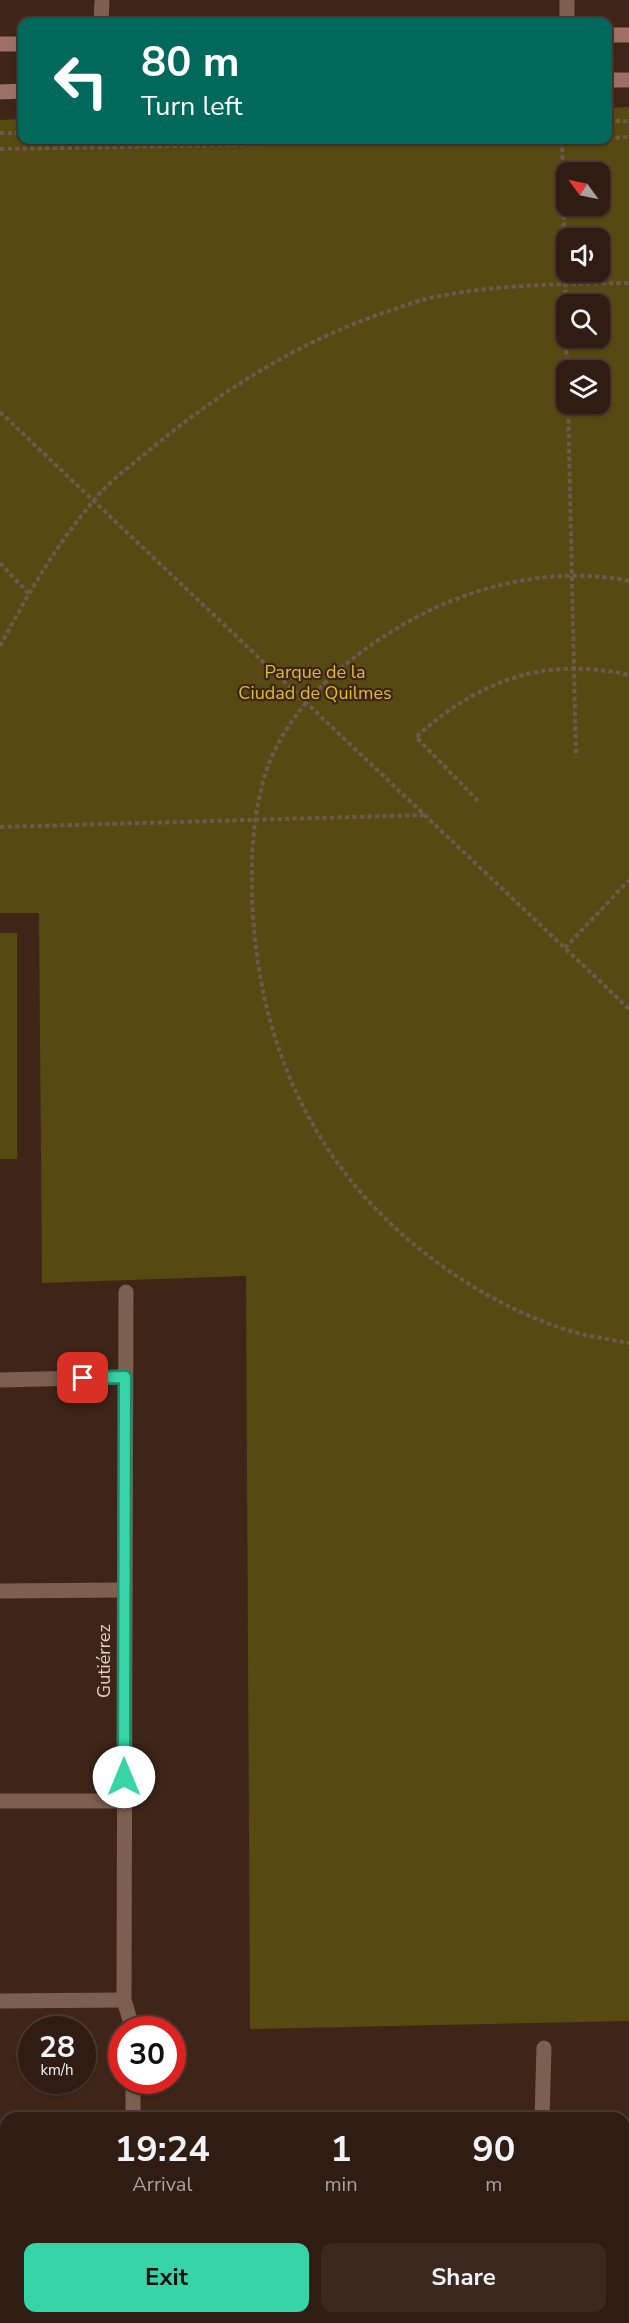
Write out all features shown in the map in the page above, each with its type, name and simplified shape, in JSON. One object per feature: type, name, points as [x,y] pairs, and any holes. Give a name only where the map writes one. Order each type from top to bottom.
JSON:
[{"type":"main road","points":[[612,35],[629,35]]},
{"type":"main road","points":[[0,44],[18,44]]},
{"type":"main road","points":[[612,80],[629,80]]},
{"type":"main road","points":[[0,92],[18,92]]},
{"type":"street","points":[[101,18],[102,0]]},
{"type":"street","points":[[567,0],[567,18]]},
{"type":"street","name":"Gutiérrez","points":[[126,1292],[124,2000],[129,2016]]},
{"type":"street","points":[[0,1380],[125,1377]]},
{"type":"street","points":[[0,1591],[124,1590]]},
{"type":"street","points":[[0,1801],[124,1801]]},
{"type":"street","points":[[0,2001],[124,2000]]},
{"type":"street","points":[[542,2112],[544,2048]]},
{"type":"street","points":[[132,2112],[133,2094]]},
{"type":"path","points":[[612,121],[629,121]]},
{"type":"path","points":[[0,133],[18,133]]},
{"type":"path","points":[[612,138],[629,137]]},
{"type":"path","points":[[0,149],[288,144]]},
{"type":"path","points":[[562,144],[567,360]]},
{"type":"path","points":[[0,646],[53,555],[94,501],[179,425],[270,363],[315,340],[370,317],[429,298],[495,288],[629,283]]},
{"type":"path","points":[[0,412],[629,1009]]},
{"type":"path","points":[[568,414],[576,758]]},
{"type":"path","points":[[0,563],[29,594]]},
{"type":"path","points":[[629,581],[572,576],[538,578],[491,588],[440,604],[388,632],[342,667],[306,702],[286,730],[271,760],[261,788],[255,820],[252,868],[253,920],[265,1005],[272,1033],[288,1076],[310,1121],[336,1162],[366,1198],[402,1234],[434,1261],[480,1291],[526,1315],[572,1332],[629,1343]]},
{"type":"path","points":[[478,801],[416,737],[438,717],[487,688],[515,677],[573,667],[629,675]]},
{"type":"path","points":[[0,827],[425,815]]},
{"type":"path","points":[[565,948],[629,880]]},
{"type":"green space","name":"Parque de la Ciudad de Quilmes","points":[[629,107],[629,2021],[250,2029],[246,1276],[42,1283],[39,913],[0,913],[0,120],[18,119],[18,144],[612,144],[612,108]]},
{"type":"green space","points":[[0,933],[17,933],[17,1159],[0,1159]]},
{"type":"route","points":[[83,1378],[125,1377],[124,1777]]}]
